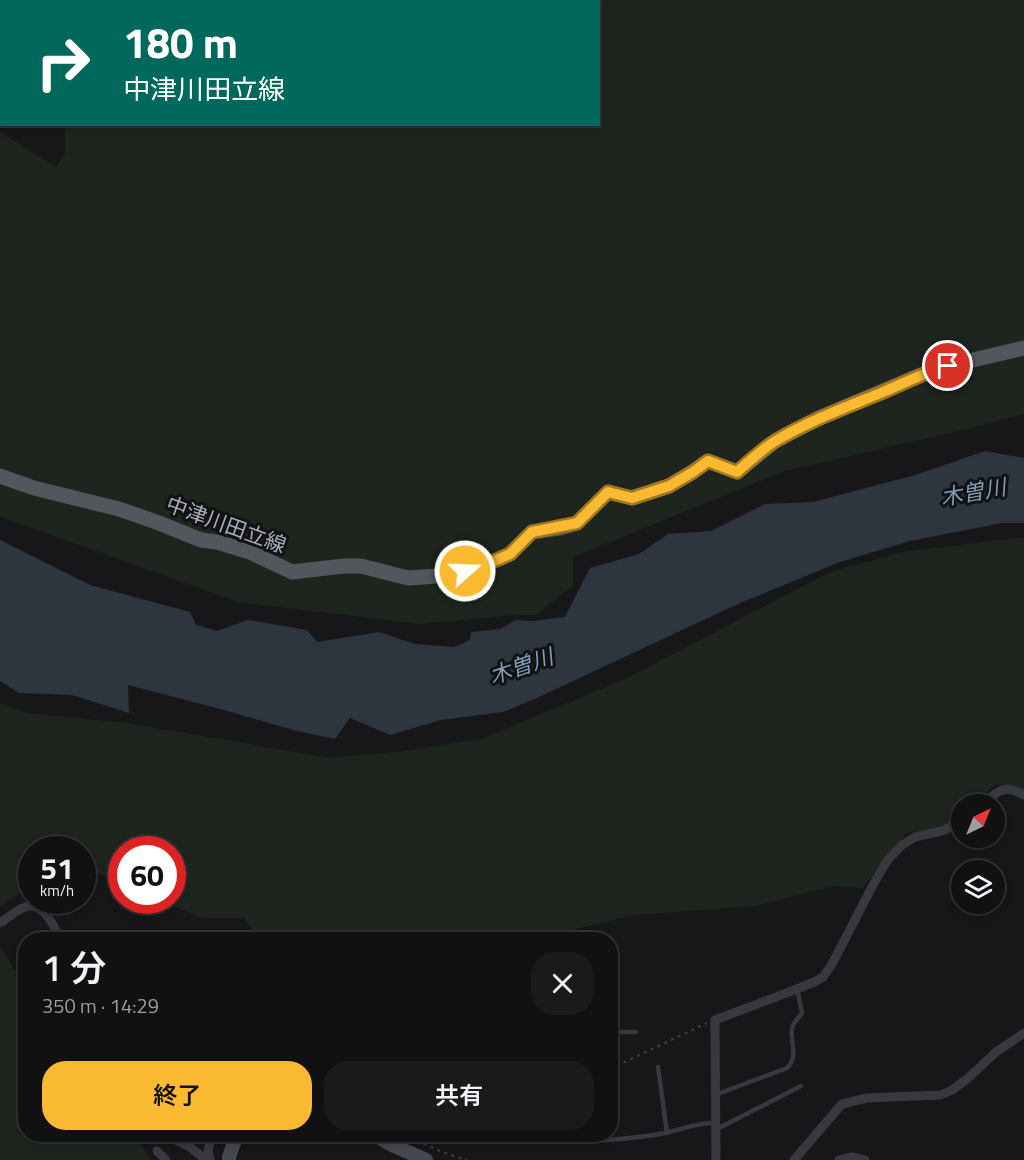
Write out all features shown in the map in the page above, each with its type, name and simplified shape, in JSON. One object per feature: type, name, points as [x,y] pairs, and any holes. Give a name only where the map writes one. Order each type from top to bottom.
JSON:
[{"type":"main road","name":"中津川田立線","points":[[0,476],[34,488],[119,509],[201,540],[217,542],[250,552],[292,572],[361,566],[408,578],[452,575],[478,568],[510,554],[532,532],[577,523],[608,492],[632,498],[669,486],[708,461],[737,472],[775,441],[819,418],[934,369],[1024,348]]},
{"type":"street","points":[[995,794],[1002,789],[1012,789],[1024,795]]},
{"type":"street","points":[[716,1160],[715,1020],[823,977],[888,861],[902,845],[915,837],[951,826]]},
{"type":"street","points":[[0,923],[25,907],[36,906],[42,909],[57,932]]},
{"type":"street","points":[[794,1160],[842,1104],[867,1098],[941,1095],[967,1079],[996,1052],[1024,1033]]},
{"type":"street","points":[[180,1142],[208,1160]]},
{"type":"street","points":[[208,1160],[210,1142]]},
{"type":"street","points":[[229,1160],[234,1142]]},
{"type":"street","points":[[387,1142],[426,1160]]},
{"type":"street","points":[[157,1151],[166,1160]]},
{"type":"street","points":[[839,1160],[852,1157],[865,1160]]},
{"type":"lane","points":[[715,1095],[787,1068],[792,1063],[794,1057],[792,1028],[802,1013],[796,989]]},
{"type":"lane","points":[[618,1032],[636,1032]]},
{"type":"lane","points":[[658,1067],[667,1133]]},
{"type":"lane","points":[[618,1139],[667,1133],[702,1122],[715,1126],[801,1086]]},
{"type":"path","points":[[618,1065],[715,1020]]},
{"type":"path","points":[[423,1142],[442,1152],[467,1160]]},
{"type":"shaded area","points":[[600,0],[1024,0],[1024,414],[785,471],[573,557],[573,586],[535,615],[420,624],[238,602],[0,516],[0,132],[56,167],[65,153],[65,126],[600,126]]},
{"type":"shaded area","points":[[1024,537],[1024,797],[996,784],[984,794],[951,794],[951,823],[906,834],[862,888],[832,886],[755,906],[635,915],[564,932],[254,932],[244,918],[202,918],[186,911],[186,836],[108,836],[108,878],[96,872],[96,836],[18,836],[18,894],[0,906],[0,703],[27,713],[126,723],[330,758],[405,751],[484,738],[627,678],[828,573],[902,552]]},
{"type":"shaded area","points":[[0,946],[18,975],[18,1142],[139,1142],[151,1160],[0,1160]]},
{"type":"water","name":"木曽川","points":[[985,451],[1024,458],[1024,523],[1002,523],[910,541],[840,562],[740,603],[503,712],[441,720],[390,735],[350,718],[335,739],[297,731],[128,685],[129,713],[72,695],[19,693],[0,681],[0,540],[90,585],[190,612],[196,625],[217,631],[248,620],[307,630],[317,642],[379,632],[415,644],[454,647],[470,640],[471,632],[500,629],[516,620],[534,621],[565,617],[590,568],[639,554],[668,534],[711,531],[765,504],[813,502],[915,475]]},
{"type":"route","points":[[465,571],[510,554],[532,532],[577,523],[608,492],[632,498],[669,486],[708,461],[737,472],[775,441],[819,418],[934,369],[948,366]]}]
